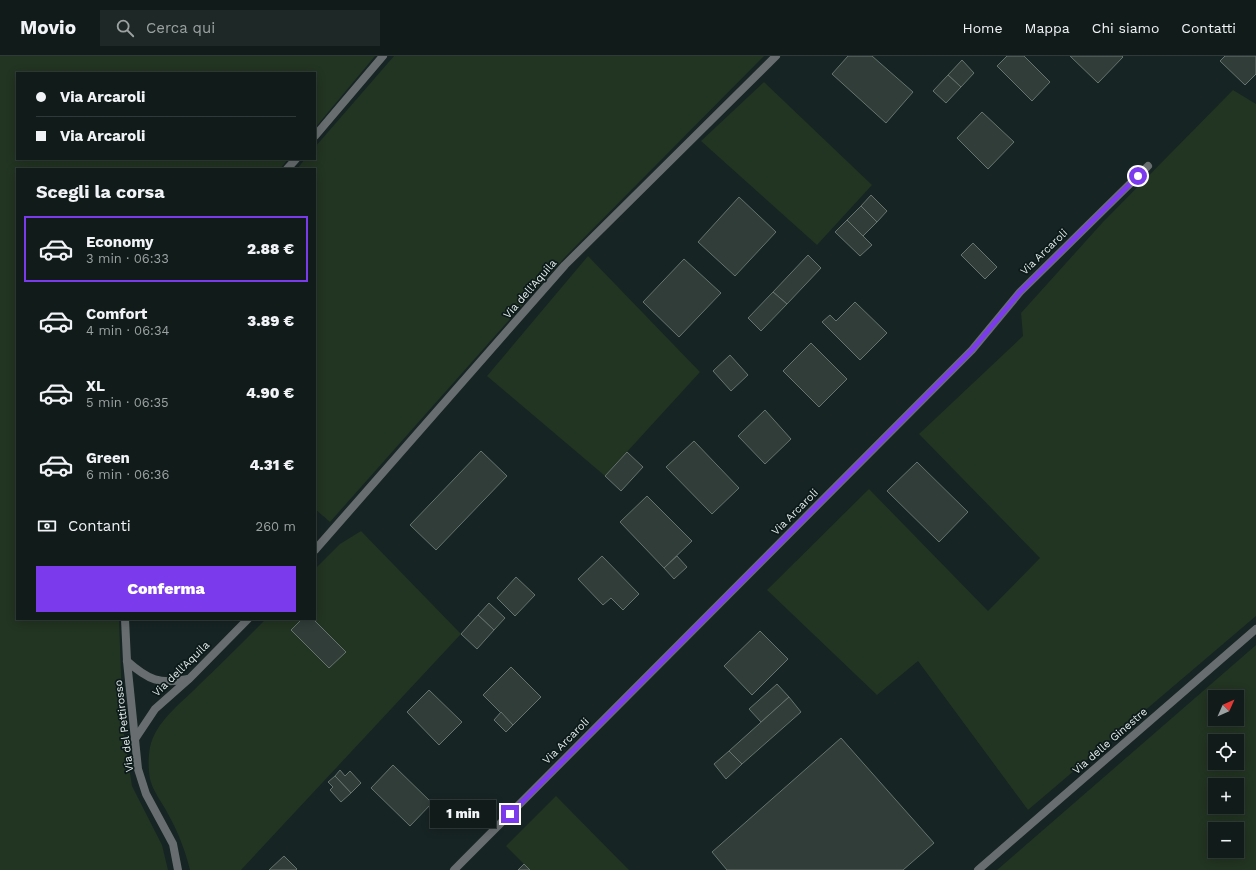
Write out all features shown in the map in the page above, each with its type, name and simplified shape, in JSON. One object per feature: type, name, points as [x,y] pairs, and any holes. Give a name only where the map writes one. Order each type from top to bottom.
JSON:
[{"type":"street","points":[[316,135],[383,56]]},
{"type":"street","name":"Via dell'Aquila","points":[[316,549],[565,265],[776,56]]},
{"type":"street","points":[[288,168],[295,160]]},
{"type":"street","name":"Via Arcaroli","points":[[454,870],[972,350],[1020,292],[1148,166]]},
{"type":"street","name":"Via del Pettirosso","points":[[125,620],[127,661],[138,769],[146,794],[173,844],[178,870]]},
{"type":"street","name":"Via dell'Aquila","points":[[135,740],[155,709],[190,678],[247,620]]},
{"type":"street","name":"Via delle Ginestre","points":[[978,870],[1256,628]]},
{"type":"street","points":[[127,661],[140,673],[156,680],[173,682],[190,678]]},
{"type":"green space","points":[[0,56],[375,56],[316,127],[316,72],[16,72],[16,160],[287,160],[281,168],[16,168],[16,620],[119,620],[123,728],[132,786],[162,845],[168,870],[0,870]]},
{"type":"green space","points":[[394,56],[764,56],[566,256],[330,522],[316,510],[316,168],[298,168],[304,160],[316,160],[316,146]]},
{"type":"green space","points":[[764,82],[872,185],[817,245],[701,141]]},
{"type":"green space","points":[[1233,90],[1256,104],[1256,616],[1028,810],[918,661],[877,695],[767,590],[869,489],[988,611],[1040,558],[919,434],[1023,336],[1021,313],[1103,222]]},
{"type":"green space","points":[[588,256],[700,372],[605,476],[487,376]]},
{"type":"green space","points":[[361,531],[461,634],[241,870],[190,870],[178,834],[151,784],[149,751],[155,734],[173,710],[265,620],[316,620],[316,568],[340,544]]},
{"type":"green space","points":[[1256,645],[1256,870],[997,870]]},
{"type":"green space","points":[[556,796],[629,870],[530,870],[506,846]]},
{"type":"building","points":[[848,56],[872,56],[913,92],[886,123],[832,74]]},
{"type":"building","points":[[1007,56],[1024,56],[1050,82],[1032,101],[997,66]]},
{"type":"building","points":[[1070,56],[1122,56],[1123,57],[1098,83]]},
{"type":"building","points":[[1225,56],[1256,56],[1256,74],[1245,85],[1220,61]]},
{"type":"building","points":[[962,60],[974,73],[961,87],[948,75]]},
{"type":"building","points":[[948,75],[961,87],[946,103],[933,91]]},
{"type":"building","points":[[982,112],[1014,142],[988,169],[957,138]]},
{"type":"building","points":[[871,195],[887,211],[877,222],[861,206]]},
{"type":"building","points":[[739,197],[776,232],[735,276],[698,242]]},
{"type":"building","points":[[861,206],[877,222],[863,236],[847,220]]},
{"type":"building","points":[[847,220],[872,245],[860,256],[835,232]]},
{"type":"building","points":[[973,243],[997,267],[985,279],[961,255]]},
{"type":"building","points":[[808,255],[821,268],[787,304],[773,292]]},
{"type":"building","points":[[684,259],[721,293],[679,337],[643,302]]},
{"type":"building","points":[[773,292],[787,304],[761,331],[748,318]]},
{"type":"building","points":[[855,302],[887,333],[860,360],[822,322],[830,315],[836,321]]},
{"type":"building","points":[[811,343],[847,379],[819,407],[783,371]]},
{"type":"building","points":[[730,355],[748,375],[731,391],[713,371]]},
{"type":"building","points":[[765,410],[791,439],[765,464],[738,436]]},
{"type":"building","points":[[694,441],[739,488],[712,514],[666,467]]},
{"type":"building","points":[[481,451],[507,476],[436,550],[410,525]]},
{"type":"building","points":[[627,452],[643,467],[621,491],[605,476]]},
{"type":"building","points":[[917,462],[968,512],[939,542],[887,491]]},
{"type":"building","points":[[647,496],[692,541],[664,568],[620,522]]},
{"type":"building","points":[[602,556],[639,594],[623,610],[611,598],[603,605],[578,579]]},
{"type":"building","points":[[677,556],[687,567],[674,579],[664,568]]},
{"type":"building","points":[[516,577],[535,595],[515,616],[497,598]]},
{"type":"building","points":[[489,603],[505,618],[494,630],[478,615]]},
{"type":"building","points":[[478,615],[494,630],[477,649],[461,634]]},
{"type":"building","points":[[301,620],[314,620],[346,652],[329,668],[291,630]]},
{"type":"building","points":[[760,631],[788,659],[752,695],[724,666]]},
{"type":"building","points":[[511,667],[541,697],[513,725],[483,695]]},
{"type":"building","points":[[777,684],[789,697],[761,722],[749,709]]},
{"type":"building","points":[[429,690],[462,722],[439,745],[407,712]]},
{"type":"building","points":[[789,697],[801,712],[742,764],[729,751]]},
{"type":"building","points":[[501,712],[513,725],[506,732],[494,720]]},
{"type":"building","points":[[841,738],[934,843],[903,870],[727,870],[712,852]]},
{"type":"building","points":[[729,751],[742,764],[726,779],[714,764]]},
{"type":"building","points":[[393,765],[432,803],[410,826],[371,788]]},
{"type":"building","points":[[340,770],[345,776],[350,771],[361,783],[351,793],[335,776]]},
{"type":"building","points":[[335,776],[351,793],[341,802],[330,790],[333,787],[328,782]]},
{"type":"building","points":[[284,856],[297,869],[296,870],[269,870]]},
{"type":"building","points":[[524,864],[530,870],[518,870]]},
{"type":"route","points":[[510,814],[972,350],[1020,292],[1138,176]]}]
